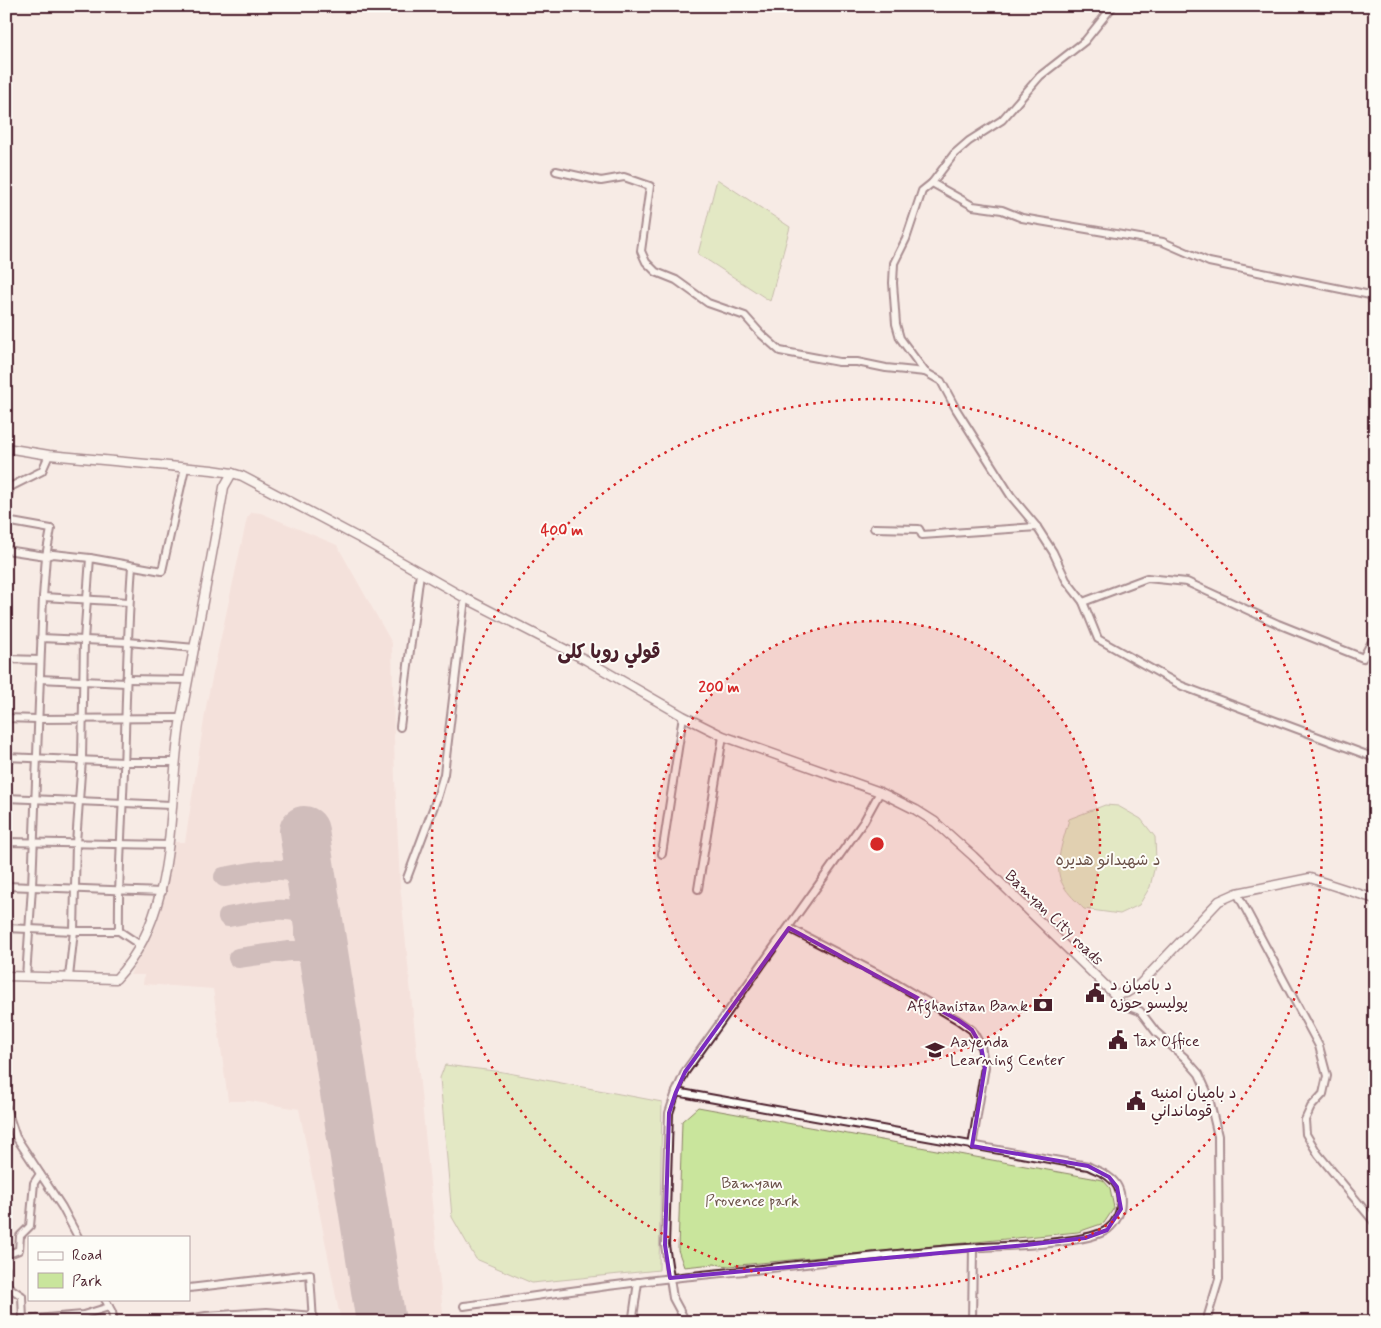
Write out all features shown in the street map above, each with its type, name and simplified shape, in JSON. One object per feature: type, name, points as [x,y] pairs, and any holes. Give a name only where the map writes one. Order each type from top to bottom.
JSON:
[{"type":"street","points":[[925,372],[900,338],[896,324],[893,283],[894,264],[906,239],[922,191],[932,182],[954,154],[969,141],[1002,120],[1040,76],[1085,41],[1113,6]]},
{"type":"street","points":[[556,171],[601,181],[624,177],[650,186],[641,251],[646,262],[656,272],[676,280],[708,303],[745,316],[780,351],[838,362],[857,362],[886,368],[925,372],[941,381],[956,409],[1011,496],[1037,527],[1053,552],[1066,580],[1083,602],[1098,639],[1182,686],[1375,758]]},
{"type":"street","points":[[932,182],[973,206],[1002,210],[1022,218],[1163,242],[1208,262],[1375,296]]},
{"type":"street","name":"Bamyan City roads","points":[[6,448],[48,455],[232,473],[242,476],[466,598],[586,660],[683,716],[723,736],[880,792],[916,810],[935,822],[973,856],[1114,994]]},
{"type":"street","points":[[6,504],[10,487],[42,471],[48,455]]},
{"type":"street","points":[[6,550],[46,556],[53,554],[90,558],[162,571],[185,468]]},
{"type":"street","points":[[6,976],[116,978],[125,969],[140,944],[162,892],[170,845],[174,762],[181,718],[224,487],[232,473]]},
{"type":"street","points":[[6,521],[51,529],[46,556],[43,597],[32,887],[26,977]]},
{"type":"street","points":[[874,528],[919,529],[922,535],[1037,527]]},
{"type":"street","points":[[69,978],[74,931],[76,843],[82,759],[84,640],[90,558]]},
{"type":"street","points":[[119,931],[118,890],[132,566]]},
{"type":"street","points":[[400,727],[420,573]]},
{"type":"street","points":[[1083,602],[1147,578],[1187,582],[1278,624],[1363,658],[1375,636]]},
{"type":"street","points":[[43,597],[129,602]]},
{"type":"street","points":[[407,878],[444,774],[466,598]]},
{"type":"street","points":[[41,638],[128,642],[195,648]]},
{"type":"street","points":[[6,659],[40,660]]},
{"type":"street","points":[[39,678],[84,681],[188,680]]},
{"type":"street","points":[[662,854],[683,716]]},
{"type":"street","points":[[6,718],[126,720],[181,718]]},
{"type":"street","points":[[698,889],[723,736]]},
{"type":"street","points":[[6,757],[174,762]]},
{"type":"street","points":[[686,1322],[673,1298],[665,1244],[669,1113],[676,1092],[685,1072],[864,821],[880,792]]},
{"type":"street","points":[[6,798],[171,805]]},
{"type":"street","points":[[6,842],[170,845]]},
{"type":"street","points":[[1206,1322],[1218,1279],[1218,1136],[1208,1094],[1199,1074],[1185,1058],[1156,1032],[1140,1011],[1121,1004],[1115,999],[1114,994],[1126,993],[1139,985],[1219,901],[1237,893],[1310,878],[1375,899]]},
{"type":"street","points":[[6,886],[162,892]]},
{"type":"street","points":[[1237,893],[1319,1046],[1327,1076],[1323,1094],[1311,1107],[1304,1120],[1306,1134],[1318,1154],[1375,1223]]},
{"type":"street","points":[[6,928],[119,931],[140,944]]},
{"type":"street","points":[[788,928],[890,980],[972,1030],[981,1046],[985,1068],[972,1146]]},
{"type":"street","points":[[464,1306],[670,1278],[1085,1238],[1107,1230],[1121,1209],[1117,1187],[1109,1177],[1088,1166],[676,1092]]},
{"type":"street","points":[[6,1107],[16,1137],[62,1207],[77,1236]]},
{"type":"street","points":[[6,1255],[18,1250],[20,1236],[30,1226],[34,1183],[40,1174]]},
{"type":"street","points":[[972,1248],[972,1322]]},
{"type":"street","points":[[6,1269],[7,1286],[22,1296],[23,1320],[84,1318],[110,1308]]},
{"type":"street","points":[[171,1322],[206,1316],[267,1312],[313,1319],[310,1274],[190,1288]]},
{"type":"street","points":[[635,1322],[633,1317],[638,1282]]},
{"type":"street","points":[[106,1300],[114,1322]]},
{"type":"highlighted area","points":[[789,928],[958,1020],[972,1030],[981,1046],[985,1067],[972,1146],[1088,1166],[1109,1177],[1117,1187],[1121,1209],[1107,1230],[1085,1238],[1026,1245],[670,1278],[665,1245],[669,1113],[676,1092],[685,1072]]},
{"type":"shaded area","points":[[252,512],[261,513],[337,545],[392,643],[395,779],[400,884],[444,1322],[341,1322],[299,1109],[249,1101],[228,1101],[213,989],[143,984],[144,975],[130,975],[164,896],[174,842],[185,842],[207,701],[247,518]]},
{"type":"green space","points":[[717,179],[790,227],[770,301],[698,254]]},
{"type":"green space","name":"د شهیدانو هدیره","points":[[1105,805],[1118,806],[1141,819],[1155,837],[1156,861],[1150,887],[1139,905],[1120,914],[1084,909],[1065,888],[1060,878],[1060,853],[1069,819]]},
{"type":"green space","points":[[445,1065],[503,1072],[662,1102],[659,1270],[532,1283],[476,1259],[452,1217],[440,1078]]},
{"type":"green space","name":"Bamyam Provence park","points":[[698,1107],[1103,1180],[1110,1188],[1114,1208],[1104,1223],[1078,1232],[729,1266],[714,1264],[684,1267],[678,1250],[682,1121]]},
{"type":"taxiway","points":[[224,877],[271,870],[289,871],[302,878],[314,895]]},
{"type":"taxiway","points":[[228,917],[263,911],[290,910],[305,915],[320,933]]},
{"type":"taxiway","points":[[238,958],[300,951],[316,960],[326,973]]},
{"type":"runway","points":[[304,831],[381,1322]]},
{"type":"place","name":"د بامیان د پولیسو حوزه","points":[[1095,993]]},
{"type":"place","name":"Afghanistan Bank","points":[[1043,1005]]},
{"type":"place","name":"Tax Office","points":[[1118,1040]]},
{"type":"place","name":"Aayenda Learning Center","points":[[935,1050]]},
{"type":"place","name":"د بامیان امنیه قومانداني","points":[[1136,1101]]},
{"type":"district","name":"قولي روبا کلی","points":[[609,651]]}]
